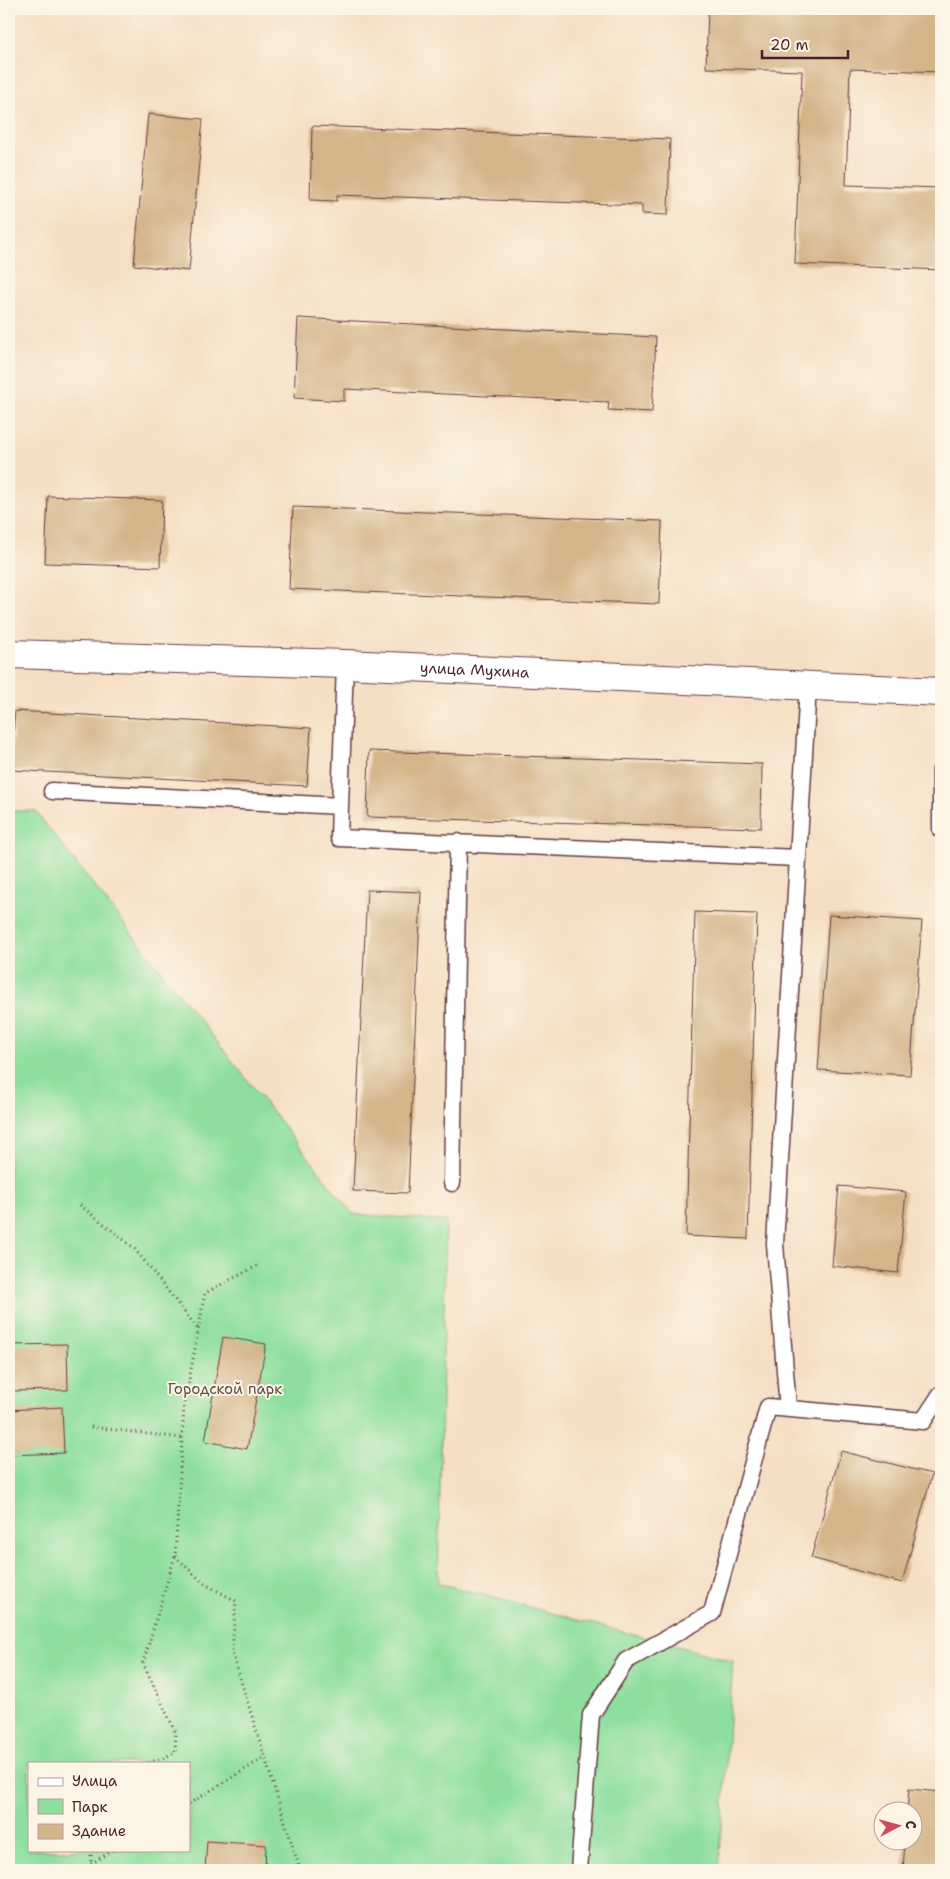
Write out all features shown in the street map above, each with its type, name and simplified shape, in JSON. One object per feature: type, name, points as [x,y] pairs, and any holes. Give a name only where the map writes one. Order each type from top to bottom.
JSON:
[{"type":"street","name":"улица Мухина","points":[[9,654],[345,664],[941,692]]},
{"type":"lane","points":[[345,664],[339,838],[798,858]]},
{"type":"lane","points":[[788,1409],[775,1244],[808,686]]},
{"type":"lane","points":[[941,769],[941,830]]},
{"type":"lane","points":[[52,791],[340,806]]},
{"type":"lane","points":[[452,1183],[458,842]]},
{"type":"lane","points":[[579,1870],[591,1714],[626,1661],[712,1613],[768,1407],[923,1421],[941,1394]]},
{"type":"path","points":[[80,1205],[134,1248],[199,1330]]},
{"type":"path","points":[[152,1762],[175,1753],[176,1733],[143,1663],[175,1556],[184,1408],[205,1293],[257,1266]]},
{"type":"path","points":[[91,1427],[182,1438]]},
{"type":"path","points":[[175,1556],[203,1582],[236,1601],[232,1652],[300,1870]]},
{"type":"path","points":[[190,1803],[265,1756]]},
{"type":"path","points":[[91,1852],[91,1870]]},
{"type":"path","points":[[91,1864],[110,1852]]},
{"type":"green space","name":"Городской парк","points":[[9,811],[35,811],[353,1214],[446,1221],[438,1583],[733,1661],[719,1870],[9,1870]]},
{"type":"building","points":[[708,9],[837,9],[941,13],[941,72],[850,69],[846,185],[941,188],[941,270],[795,264],[802,71],[706,68]]},
{"type":"building","points":[[148,114],[203,119],[189,271],[134,265]]},
{"type":"building","points":[[312,126],[670,139],[668,215],[642,214],[642,205],[337,195],[337,201],[310,200]]},
{"type":"building","points":[[298,318],[656,337],[652,412],[608,410],[609,402],[344,389],[344,401],[294,398]]},
{"type":"building","points":[[48,496],[162,500],[160,567],[45,563]]},
{"type":"building","points":[[293,507],[662,521],[659,604],[289,589]]},
{"type":"building","points":[[15,711],[311,728],[307,786],[10,770]]},
{"type":"building","points":[[369,751],[762,764],[761,828],[367,817]]},
{"type":"building","points":[[367,890],[421,892],[408,1193],[353,1191]]},
{"type":"building","points":[[695,912],[757,914],[748,1239],[686,1236]]},
{"type":"building","points":[[829,915],[922,921],[910,1075],[818,1070]]},
{"type":"building","points":[[839,1186],[906,1192],[898,1273],[832,1266]]},
{"type":"building","points":[[223,1337],[266,1344],[247,1449],[205,1441]]},
{"type":"building","points":[[67,1344],[68,1390],[9,1391],[9,1345]]},
{"type":"building","points":[[62,1407],[64,1453],[9,1455],[9,1410]]},
{"type":"building","points":[[841,1451],[932,1474],[902,1583],[811,1558]]},
{"type":"building","points":[[909,1789],[941,1792],[941,1870],[903,1870],[904,1852],[922,1852],[922,1802],[908,1802]]},
{"type":"building","points":[[207,1841],[266,1845],[265,1870],[205,1870]]}]
